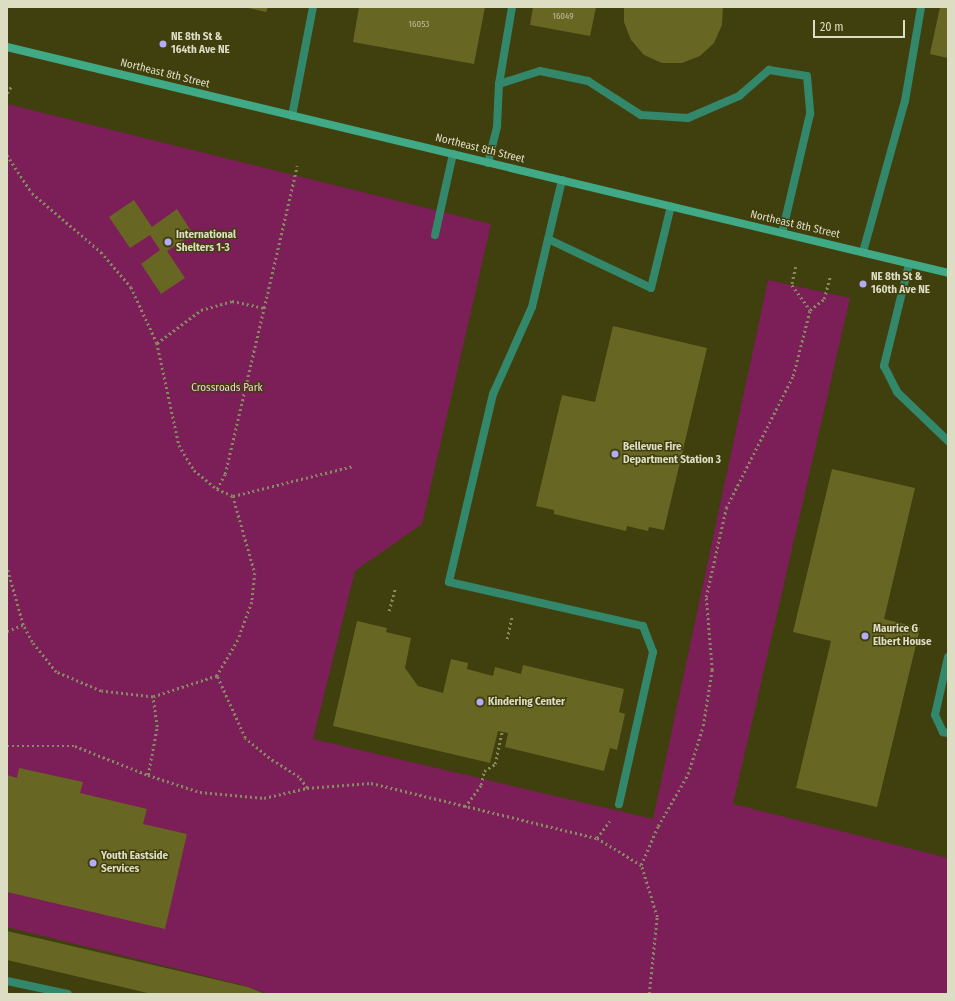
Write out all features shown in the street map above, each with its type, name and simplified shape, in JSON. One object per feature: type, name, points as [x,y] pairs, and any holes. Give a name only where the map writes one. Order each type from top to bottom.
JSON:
[{"type":"main road","name":"Northeast 8th Street","points":[[7,47],[948,273]]},
{"type":"lane","points":[[292,116],[313,7]]},
{"type":"lane","points":[[488,163],[497,126],[499,84],[512,7]]},
{"type":"lane","points":[[863,252],[905,101],[921,7]]},
{"type":"lane","points":[[499,84],[540,71],[588,81],[641,115],[688,118],[739,96],[769,70],[807,76],[810,114],[782,233]]},
{"type":"lane","points":[[435,235],[453,154]]},
{"type":"lane","points":[[562,180],[532,307],[493,394],[449,582],[643,626],[653,652],[619,804]]},
{"type":"lane","points":[[548,239],[651,288],[671,206]]},
{"type":"lane","points":[[909,264],[884,366],[897,392],[948,441]]},
{"type":"lane","points":[[948,657],[935,716],[943,732],[948,733]]},
{"type":"lane","points":[[7,981],[68,994]]},
{"type":"path","points":[[7,94],[12,85]]},
{"type":"path","points":[[7,155],[32,193],[101,252],[131,287],[157,343],[179,444],[194,470],[217,489],[232,496],[352,466]]},
{"type":"path","points":[[217,489],[225,474],[297,166]]},
{"type":"path","points":[[796,267],[792,285],[810,310]]},
{"type":"path","points":[[649,994],[657,916],[641,865],[658,826],[688,774],[703,726],[712,670],[706,597],[726,508],[794,376],[810,310],[824,299],[830,276]]},
{"type":"path","points":[[157,343],[201,310],[232,301],[264,308]]},
{"type":"path","points":[[7,568],[23,625],[32,642],[56,672],[101,691],[153,697],[217,676],[238,640],[252,602],[255,573],[232,496]]},
{"type":"path","points":[[390,611],[395,589]]},
{"type":"path","points":[[507,639],[512,616]]},
{"type":"path","points":[[7,631],[23,625]]},
{"type":"path","points":[[217,676],[245,738],[273,761],[299,777],[307,788]]},
{"type":"path","points":[[148,775],[157,727],[153,697]]},
{"type":"path","points":[[465,808],[481,785],[484,771],[495,764],[502,732]]},
{"type":"path","points":[[7,746],[75,746],[148,775],[200,792],[264,798],[307,788],[371,783],[465,808],[597,838],[641,865]]},
{"type":"green space","name":"Crossroads Park","points":[[7,104],[491,224],[422,524],[355,571],[313,739],[653,819],[768,280],[850,298],[733,804],[948,858],[948,994],[268,994],[246,986],[7,927]]},
{"type":"building","points":[[244,7],[268,7],[266,12]]},
{"type":"building","points":[[359,7],[485,7],[474,64],[353,42]]},
{"type":"building","points":[[533,7],[596,7],[590,36],[530,25]]},
{"type":"building","points":[[624,7],[723,7],[722,25],[714,43],[700,56],[682,63],[662,63],[644,55],[631,40],[624,22]]},
{"type":"building","points":[[940,7],[948,7],[948,58],[930,54]]},
{"type":"building","name":"International Shelters 1-3","points":[[134,200],[152,227],[177,209],[193,234],[167,251],[185,278],[161,294],[141,264],[160,250],[150,235],[130,248],[109,217]]},
{"type":"building","name":"Bellevue Fire Department Station 3","points":[[613,326],[707,348],[664,530],[649,527],[648,531],[627,526],[626,531],[554,514],[554,510],[536,506],[562,395],[595,402]]},
{"type":"building","name":"Maurice G Elbert House","points":[[832,469],[915,488],[884,619],[920,628],[877,807],[796,788],[831,641],[793,632]]},
{"type":"building","name":"Kindering Center","points":[[357,621],[387,628],[386,632],[411,638],[405,668],[418,686],[443,693],[451,659],[468,663],[467,669],[493,676],[495,667],[521,674],[523,665],[624,689],[619,712],[625,714],[617,750],[610,748],[604,771],[505,747],[508,733],[498,731],[490,763],[333,726]]},
{"type":"building","name":"Youth Eastside Services","points":[[19,768],[83,782],[80,793],[147,809],[143,824],[187,834],[165,929],[7,892],[7,775],[17,778]]},
{"type":"building","points":[[7,931],[248,987],[265,994],[152,994],[7,960]]},
{"type":"place","name":"NE 8th St & 164th Ave NE","points":[[163,44]]},
{"type":"place","name":"International Shelters 1-3","points":[[168,242]]},
{"type":"place","name":"NE 8th St & 160th Ave NE","points":[[863,284]]},
{"type":"place","name":"Bellevue Fire Department Station 3","points":[[615,454]]},
{"type":"place","name":"Maurice G Elbert House","points":[[865,636]]},
{"type":"place","name":"Kindering Center","points":[[480,702]]},
{"type":"place","name":"Youth Eastside Services","points":[[93,863]]}]
